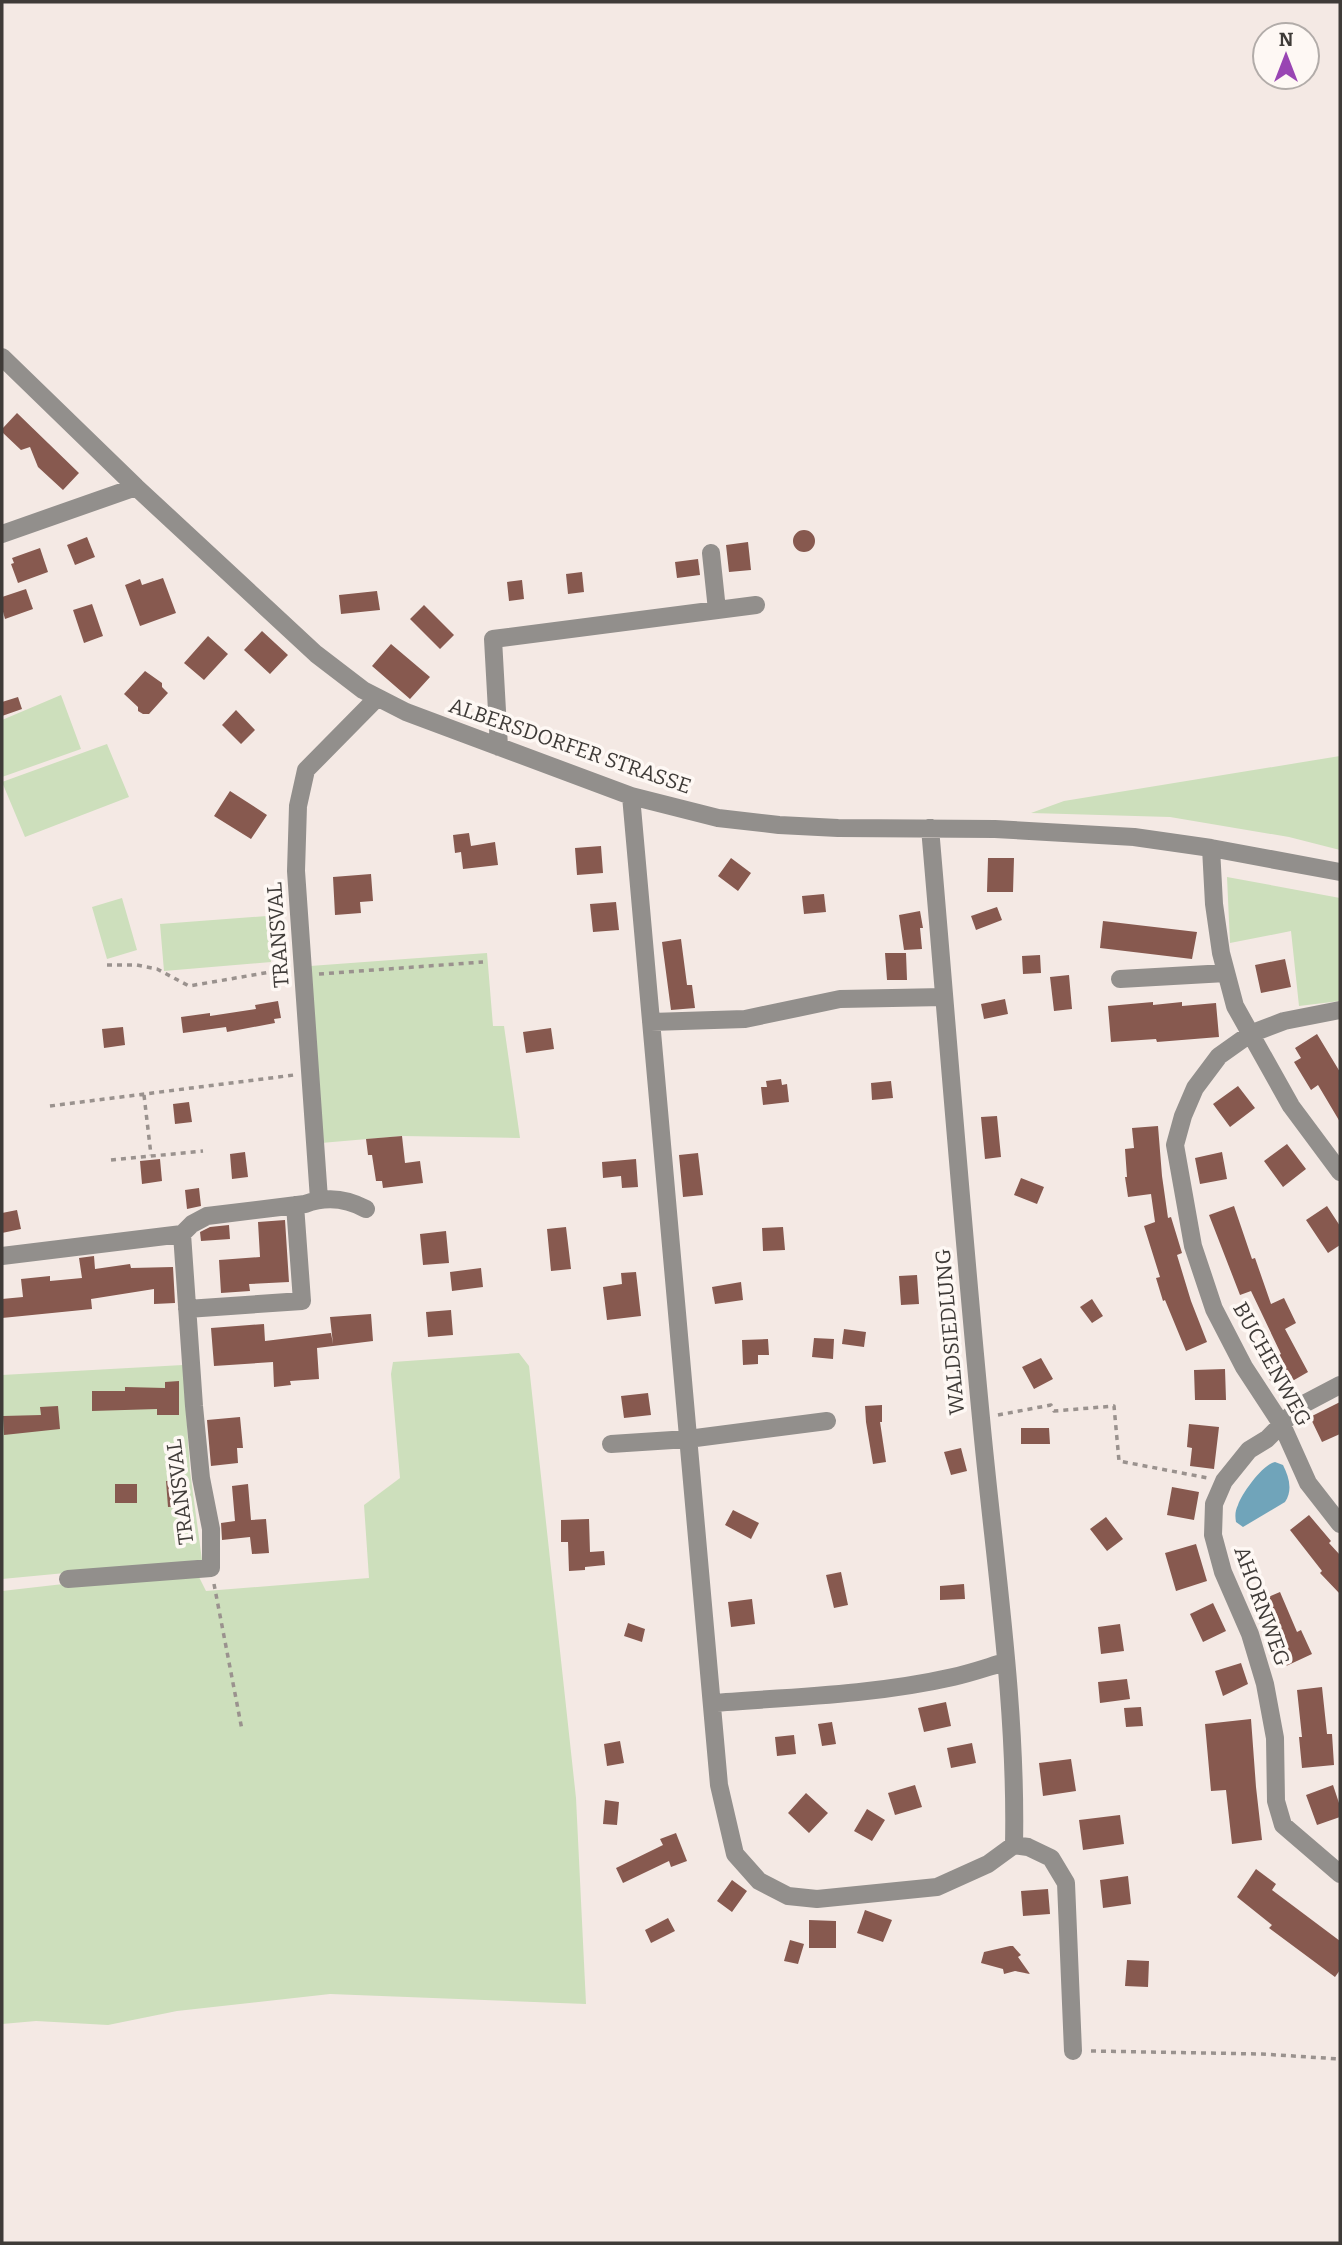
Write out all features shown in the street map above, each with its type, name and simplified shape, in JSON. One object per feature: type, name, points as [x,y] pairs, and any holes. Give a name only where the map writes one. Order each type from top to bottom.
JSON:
[{"type":"street","name":"ALBERSDORFER STRASSE","points":[[2,357],[136,487],[316,654],[349,680],[406,712],[631,796],[718,818],[838,828],[1065,832],[1134,837],[1340,872]]},
{"type":"street","points":[[2,534],[136,487]]},
{"type":"street","points":[[711,552],[717,610]]},
{"type":"street","points":[[499,747],[493,639],[756,604]]},
{"type":"street","name":"TRANSVAL","points":[[319,1199],[296,871],[298,806],[306,770],[377,698]]},
{"type":"street","points":[[631,796],[719,1785],[735,1854],[759,1881],[788,1896],[817,1899],[937,1887],[988,1864],[1014,1845],[1028,1847],[1051,1858],[1066,1883],[1073,2051]]},
{"type":"street","name":"WALDSIEDLUNG","points":[[930,828],[1005,1662],[1015,1784],[1014,1845]]},
{"type":"street","points":[[1211,848],[1214,904],[1221,953],[1235,1006],[1291,1106],[1340,1172]]},
{"type":"street","points":[[1120,979],[1226,973]]},
{"type":"street","points":[[651,1022],[744,1019],[840,999],[944,997]]},
{"type":"street","name":"BUCHENWEG","points":[[1340,1010],[1284,1021],[1250,1034],[1219,1056],[1195,1088],[1175,1145],[1193,1246],[1214,1308],[1244,1367],[1282,1425],[1308,1483],[1340,1524]]},
{"type":"street","points":[[2,1256],[182,1234],[192,1224],[207,1216],[295,1205],[319,1199],[352,1201],[366,1209]]},
{"type":"street","points":[[187,1309],[302,1301],[295,1205]]},
{"type":"street","name":"TRANSVAL","points":[[68,1579],[211,1568],[211,1530],[201,1478],[182,1234]]},
{"type":"street","name":"AHORNWEG","points":[[1340,1385],[1300,1406],[1267,1439],[1249,1450],[1224,1481],[1214,1504],[1213,1535],[1223,1572],[1250,1634],[1265,1684],[1276,1738],[1276,1801],[1283,1825],[1340,1874]]},
{"type":"street","points":[[611,1444],[688,1439],[827,1421]]},
{"type":"street","points":[[712,1703],[896,1687],[954,1677],[1005,1662]]},
{"type":"path","points":[[107,965],[137,965],[157,970],[189,986],[291,969],[482,962]]},
{"type":"path","points":[[50,1106],[310,1073]]},
{"type":"path","points":[[144,1095],[151,1156]]},
{"type":"path","points":[[111,1160],[203,1151]]},
{"type":"path","points":[[981,1418],[1051,1405],[1055,1411],[1114,1406],[1119,1461],[1224,1481]]},
{"type":"path","points":[[211,1568],[242,1730]]},
{"type":"path","points":[[1073,2051],[1262,2053],[1340,2059]]},
{"type":"green space","points":[[61,695],[81,749],[2,777],[2,720]]},
{"type":"green space","points":[[107,744],[129,797],[25,837],[2,782]]},
{"type":"green space","points":[[1340,756],[1340,850],[1289,837],[1170,817],[1031,813],[1064,801]]},
{"type":"green space","points":[[1227,877],[1340,898],[1340,1001],[1299,1006],[1291,931],[1230,943]]},
{"type":"green space","points":[[122,898],[137,950],[107,959],[92,907]]},
{"type":"green space","points":[[267,916],[271,962],[164,971],[160,924]]},
{"type":"green space","points":[[487,953],[493,1026],[504,1026],[520,1138],[402,1136],[321,1143],[310,966]]},
{"type":"green space","points":[[519,1353],[529,1366],[576,1798],[586,2004],[330,1994],[177,2011],[108,2025],[36,2021],[2,2024],[2,1591],[195,1569],[206,1591],[369,1578],[364,1505],[400,1478],[391,1374],[393,1362]]},
{"type":"green space","points":[[183,1365],[190,1471],[202,1560],[2,1579],[2,1375]]},
{"type":"water","points":[[1275,1462],[1283,1465],[1287,1474],[1289,1488],[1285,1502],[1243,1527],[1236,1522],[1240,1500],[1259,1473]]},
{"type":"building","points":[[17,413],[79,473],[63,490],[38,467],[30,447],[21,450],[2,432]]},
{"type":"building","points":[[804,530],[812,533],[815,541],[812,549],[804,552],[796,549],[793,541],[796,533]]},
{"type":"building","points":[[87,537],[95,557],[75,565],[67,545]]},
{"type":"building","points":[[748,542],[751,570],[729,572],[726,545]]},
{"type":"building","points":[[40,548],[48,572],[18,583],[11,564],[14,563],[12,558]]},
{"type":"building","points":[[698,559],[700,575],[677,578],[675,562]]},
{"type":"building","points":[[582,572],[584,592],[568,594],[566,574]]},
{"type":"building","points":[[163,578],[176,613],[140,626],[125,585],[140,579],[142,585]]},
{"type":"building","points":[[522,580],[524,599],[509,601],[507,582]]},
{"type":"building","points":[[26,589],[33,609],[5,619],[2,597]]},
{"type":"building","points":[[377,591],[380,610],[341,614],[339,595]]},
{"type":"building","points":[[92,604],[103,636],[84,643],[73,610]]},
{"type":"building","points":[[424,605],[454,635],[440,649],[410,619]]},
{"type":"building","points":[[262,631],[288,655],[270,674],[244,650]]},
{"type":"building","points":[[208,636],[228,654],[204,680],[184,663]]},
{"type":"building","points":[[391,644],[430,677],[410,699],[372,666]]},
{"type":"building","points":[[145,671],[162,683],[168,693],[149,714],[138,711],[138,707],[124,694]]},
{"type":"building","points":[[18,697],[22,709],[2,716],[2,702]]},
{"type":"building","points":[[236,710],[255,730],[241,744],[222,725]]},
{"type":"building","points":[[230,791],[267,815],[251,839],[214,816]]},
{"type":"building","points":[[469,833],[471,846],[495,842],[498,865],[463,869],[461,852],[455,853],[453,835]]},
{"type":"building","points":[[601,846],[603,873],[577,875],[575,848]]},
{"type":"building","points":[[731,858],[751,873],[738,891],[718,876]]},
{"type":"building","points":[[988,858],[1014,858],[1013,892],[987,892]]},
{"type":"building","points":[[371,874],[373,901],[360,902],[361,913],[335,915],[333,877]]},
{"type":"building","points":[[824,894],[826,912],[804,914],[802,896]]},
{"type":"building","points":[[616,902],[619,930],[593,932],[590,904]]},
{"type":"building","points":[[997,907],[1002,920],[976,930],[971,916]]},
{"type":"building","points":[[920,911],[923,928],[920,928],[922,949],[904,950],[899,915]]},
{"type":"building","points":[[1103,921],[1197,932],[1192,959],[1100,948]]},
{"type":"building","points":[[681,939],[687,985],[692,985],[695,1008],[671,1010],[662,942]]},
{"type":"building","points":[[885,953],[906,953],[907,980],[887,980]]},
{"type":"building","points":[[1040,955],[1041,973],[1023,974],[1022,956]]},
{"type":"building","points":[[1285,959],[1291,987],[1261,993],[1255,965]]},
{"type":"building","points":[[1069,975],[1072,1009],[1054,1011],[1050,977]]},
{"type":"building","points":[[1005,999],[1008,1014],[984,1019],[981,1004]]},
{"type":"building","points":[[278,1001],[281,1018],[274,1019],[275,1023],[227,1032],[226,1027],[183,1033],[181,1017],[256,1009],[255,1005]]},
{"type":"building","points":[[1153,1002],[1153,1005],[1182,1002],[1182,1006],[1216,1003],[1219,1037],[1157,1042],[1156,1039],[1111,1042],[1108,1006]]},
{"type":"building","points":[[123,1027],[125,1045],[104,1048],[102,1029]]},
{"type":"building","points":[[551,1028],[554,1049],[526,1053],[523,1032]]},
{"type":"building","points":[[1317,1034],[1340,1072],[1340,1122],[1318,1085],[1311,1090],[1294,1062],[1301,1058],[1295,1048]]},
{"type":"building","points":[[781,1079],[782,1085],[787,1084],[789,1102],[763,1105],[761,1087],[767,1087],[766,1081]]},
{"type":"building","points":[[891,1081],[893,1098],[872,1100],[871,1083]]},
{"type":"building","points":[[1238,1086],[1255,1108],[1230,1127],[1213,1104]]},
{"type":"building","points":[[189,1102],[192,1122],[175,1124],[173,1104]]},
{"type":"building","points":[[997,1116],[1001,1157],[985,1159],[981,1117]]},
{"type":"building","points":[[1158,1126],[1168,1218],[1171,1217],[1182,1253],[1177,1255],[1207,1342],[1186,1351],[1165,1300],[1163,1301],[1156,1278],[1160,1277],[1144,1226],[1155,1222],[1151,1194],[1128,1197],[1125,1177],[1125,1149],[1134,1148],[1132,1128]]},
{"type":"building","points":[[402,1136],[405,1163],[420,1161],[423,1183],[383,1188],[382,1181],[376,1181],[372,1155],[368,1155],[366,1139]]},
{"type":"building","points":[[1287,1144],[1306,1169],[1283,1187],[1264,1161]]},
{"type":"building","points":[[245,1152],[248,1177],[232,1179],[230,1154]]},
{"type":"building","points":[[1222,1152],[1227,1179],[1200,1184],[1195,1158]]},
{"type":"building","points":[[698,1153],[703,1195],[683,1197],[679,1155]]},
{"type":"building","points":[[160,1159],[162,1181],[142,1184],[140,1161]]},
{"type":"building","points":[[636,1159],[638,1187],[622,1188],[621,1176],[603,1178],[602,1162]]},
{"type":"building","points":[[1021,1178],[1044,1187],[1037,1204],[1014,1195]]},
{"type":"building","points":[[199,1188],[201,1206],[187,1209],[185,1190]]},
{"type":"building","points":[[1234,1206],[1271,1304],[1284,1298],[1296,1323],[1285,1329],[1308,1372],[1282,1387],[1280,1382],[1273,1386],[1265,1371],[1273,1367],[1269,1360],[1281,1354],[1251,1291],[1240,1295],[1209,1215]]},
{"type":"building","points":[[1327,1206],[1340,1226],[1340,1245],[1328,1253],[1306,1220]]},
{"type":"building","points":[[17,1210],[21,1229],[2,1233],[2,1213]]},
{"type":"building","points":[[285,1220],[289,1282],[249,1284],[250,1291],[221,1293],[219,1260],[260,1257],[258,1222]]},
{"type":"building","points":[[229,1225],[230,1239],[201,1241],[200,1232],[210,1227]]},
{"type":"building","points":[[566,1227],[571,1269],[551,1271],[547,1229]]},
{"type":"building","points":[[783,1227],[785,1250],[763,1251],[762,1228]]},
{"type":"building","points":[[446,1231],[449,1263],[423,1265],[420,1234]]},
{"type":"building","points":[[94,1256],[95,1269],[130,1264],[131,1268],[173,1267],[175,1303],[154,1304],[154,1289],[91,1299],[92,1309],[2,1318],[2,1299],[23,1297],[21,1279],[50,1276],[50,1281],[82,1278],[79,1258]]},
{"type":"building","points":[[481,1268],[483,1287],[452,1291],[450,1272]]},
{"type":"building","points":[[636,1272],[641,1316],[607,1320],[603,1287],[622,1284],[621,1273]]},
{"type":"building","points":[[917,1275],[919,1304],[901,1305],[899,1276]]},
{"type":"building","points":[[741,1282],[743,1300],[715,1304],[712,1287]]},
{"type":"building","points":[[1092,1299],[1103,1316],[1092,1323],[1080,1307]]},
{"type":"building","points":[[451,1310],[453,1335],[428,1337],[426,1312]]},
{"type":"building","points":[[371,1314],[373,1341],[317,1348],[319,1379],[290,1381],[291,1385],[274,1387],[273,1362],[214,1366],[211,1328],[264,1324],[265,1341],[331,1333],[333,1344],[330,1317]]},
{"type":"building","points":[[844,1329],[866,1332],[864,1347],[842,1344]]},
{"type":"building","points":[[814,1338],[834,1339],[833,1359],[812,1357]]},
{"type":"building","points":[[768,1339],[769,1355],[758,1355],[758,1364],[743,1365],[742,1340]]},
{"type":"building","points":[[1041,1358],[1053,1379],[1034,1389],[1022,1367]]},
{"type":"building","points":[[1225,1369],[1226,1400],[1195,1400],[1194,1370]]},
{"type":"building","points":[[179,1381],[179,1415],[157,1415],[157,1409],[92,1411],[92,1391],[125,1391],[125,1387],[165,1388],[165,1382]]},
{"type":"building","points":[[648,1393],[651,1415],[624,1418],[621,1396]]},
{"type":"building","points":[[1340,1402],[1340,1434],[1322,1442],[1310,1417]]},
{"type":"building","points":[[882,1405],[880,1422],[886,1462],[873,1464],[865,1406]]},
{"type":"building","points":[[58,1406],[60,1429],[4,1435],[3,1416],[41,1415],[40,1407]]},
{"type":"building","points":[[240,1417],[243,1448],[237,1448],[238,1463],[211,1466],[207,1420]]},
{"type":"building","points":[[1189,1424],[1219,1427],[1214,1469],[1190,1466],[1192,1448],[1187,1447]]},
{"type":"building","points":[[1021,1428],[1049,1428],[1050,1444],[1021,1444]]},
{"type":"building","points":[[961,1448],[967,1471],[951,1475],[944,1452]]},
{"type":"building","points":[[186,1480],[188,1506],[168,1507],[166,1481]]},
{"type":"building","points":[[115,1484],[137,1484],[137,1503],[115,1503]]},
{"type":"building","points":[[248,1484],[251,1520],[266,1519],[269,1553],[252,1554],[250,1537],[222,1540],[221,1523],[235,1521],[232,1486]]},
{"type":"building","points":[[1172,1487],[1199,1492],[1194,1520],[1167,1515]]},
{"type":"building","points":[[733,1510],[759,1523],[751,1539],[725,1525]]},
{"type":"building","points":[[1309,1515],[1340,1555],[1340,1594],[1320,1573],[1322,1571],[1290,1530]]},
{"type":"building","points":[[1106,1517],[1123,1539],[1107,1551],[1090,1529]]},
{"type":"building","points":[[589,1519],[590,1552],[604,1551],[605,1565],[569,1571],[568,1542],[561,1542],[561,1520]]},
{"type":"building","points":[[1196,1544],[1207,1581],[1176,1591],[1165,1553]]},
{"type":"building","points":[[841,1572],[848,1605],[834,1608],[826,1575]]},
{"type":"building","points":[[964,1584],[965,1599],[940,1600],[940,1586]]},
{"type":"building","points":[[1280,1592],[1297,1632],[1301,1630],[1312,1654],[1284,1667],[1257,1602]]},
{"type":"building","points":[[752,1599],[755,1624],[731,1627],[728,1602]]},
{"type":"building","points":[[1213,1603],[1226,1631],[1203,1642],[1190,1614]]},
{"type":"building","points":[[628,1623],[645,1629],[642,1642],[624,1636]]},
{"type":"building","points":[[1120,1624],[1124,1651],[1101,1654],[1098,1627]]},
{"type":"building","points":[[1241,1663],[1248,1684],[1223,1696],[1215,1671]]},
{"type":"building","points":[[1127,1679],[1130,1699],[1100,1703],[1098,1682]]},
{"type":"building","points":[[1322,1687],[1327,1734],[1332,1734],[1334,1765],[1302,1768],[1297,1690]]},
{"type":"building","points":[[946,1702],[951,1726],[924,1732],[918,1708]]},
{"type":"building","points":[[1141,1707],[1143,1726],[1126,1727],[1124,1708]]},
{"type":"building","points":[[1251,1719],[1262,1840],[1232,1844],[1226,1790],[1211,1791],[1205,1724]]},
{"type":"building","points":[[832,1722],[836,1744],[822,1746],[818,1724]]},
{"type":"building","points":[[794,1735],[796,1754],[777,1756],[775,1737]]},
{"type":"building","points":[[620,1741],[624,1763],[607,1766],[604,1744]]},
{"type":"building","points":[[972,1743],[976,1763],[951,1768],[947,1748]]},
{"type":"building","points":[[1071,1759],[1076,1791],[1043,1796],[1039,1763]]},
{"type":"building","points":[[915,1785],[922,1807],[895,1815],[888,1793]]},
{"type":"building","points":[[1333,1785],[1340,1806],[1340,1817],[1317,1825],[1306,1795]]},
{"type":"building","points":[[806,1793],[828,1813],[809,1833],[788,1813]]},
{"type":"building","points":[[605,1800],[619,1802],[617,1825],[603,1824]]},
{"type":"building","points":[[867,1809],[885,1820],[872,1841],[854,1831]]},
{"type":"building","points":[[1120,1815],[1124,1844],[1083,1850],[1079,1820]]},
{"type":"building","points":[[676,1833],[687,1861],[671,1867],[669,1861],[623,1883],[616,1868],[663,1845],[660,1839]]},
{"type":"building","points":[[1256,1869],[1276,1884],[1272,1890],[1340,1941],[1340,1970],[1335,1977],[1269,1928],[1272,1925],[1237,1897]]},
{"type":"building","points":[[1128,1876],[1131,1904],[1103,1908],[1100,1880]]},
{"type":"building","points":[[732,1880],[747,1891],[732,1912],[717,1901]]},
{"type":"building","points":[[1048,1889],[1050,1914],[1023,1916],[1021,1891]]},
{"type":"building","points":[[865,1910],[892,1920],[883,1942],[857,1933]]},
{"type":"building","points":[[668,1918],[675,1931],[651,1943],[645,1930]]},
{"type":"building","points":[[809,1920],[836,1921],[836,1948],[809,1948]]},
{"type":"building","points":[[790,1940],[804,1944],[798,1964],[784,1961]]},
{"type":"building","points":[[1010,1946],[1021,1955],[1018,1957],[1030,1974],[1015,1971],[1004,1974],[1003,1969],[981,1963],[984,1952]]},
{"type":"building","points":[[1127,1960],[1149,1961],[1148,1987],[1125,1986]]}]
